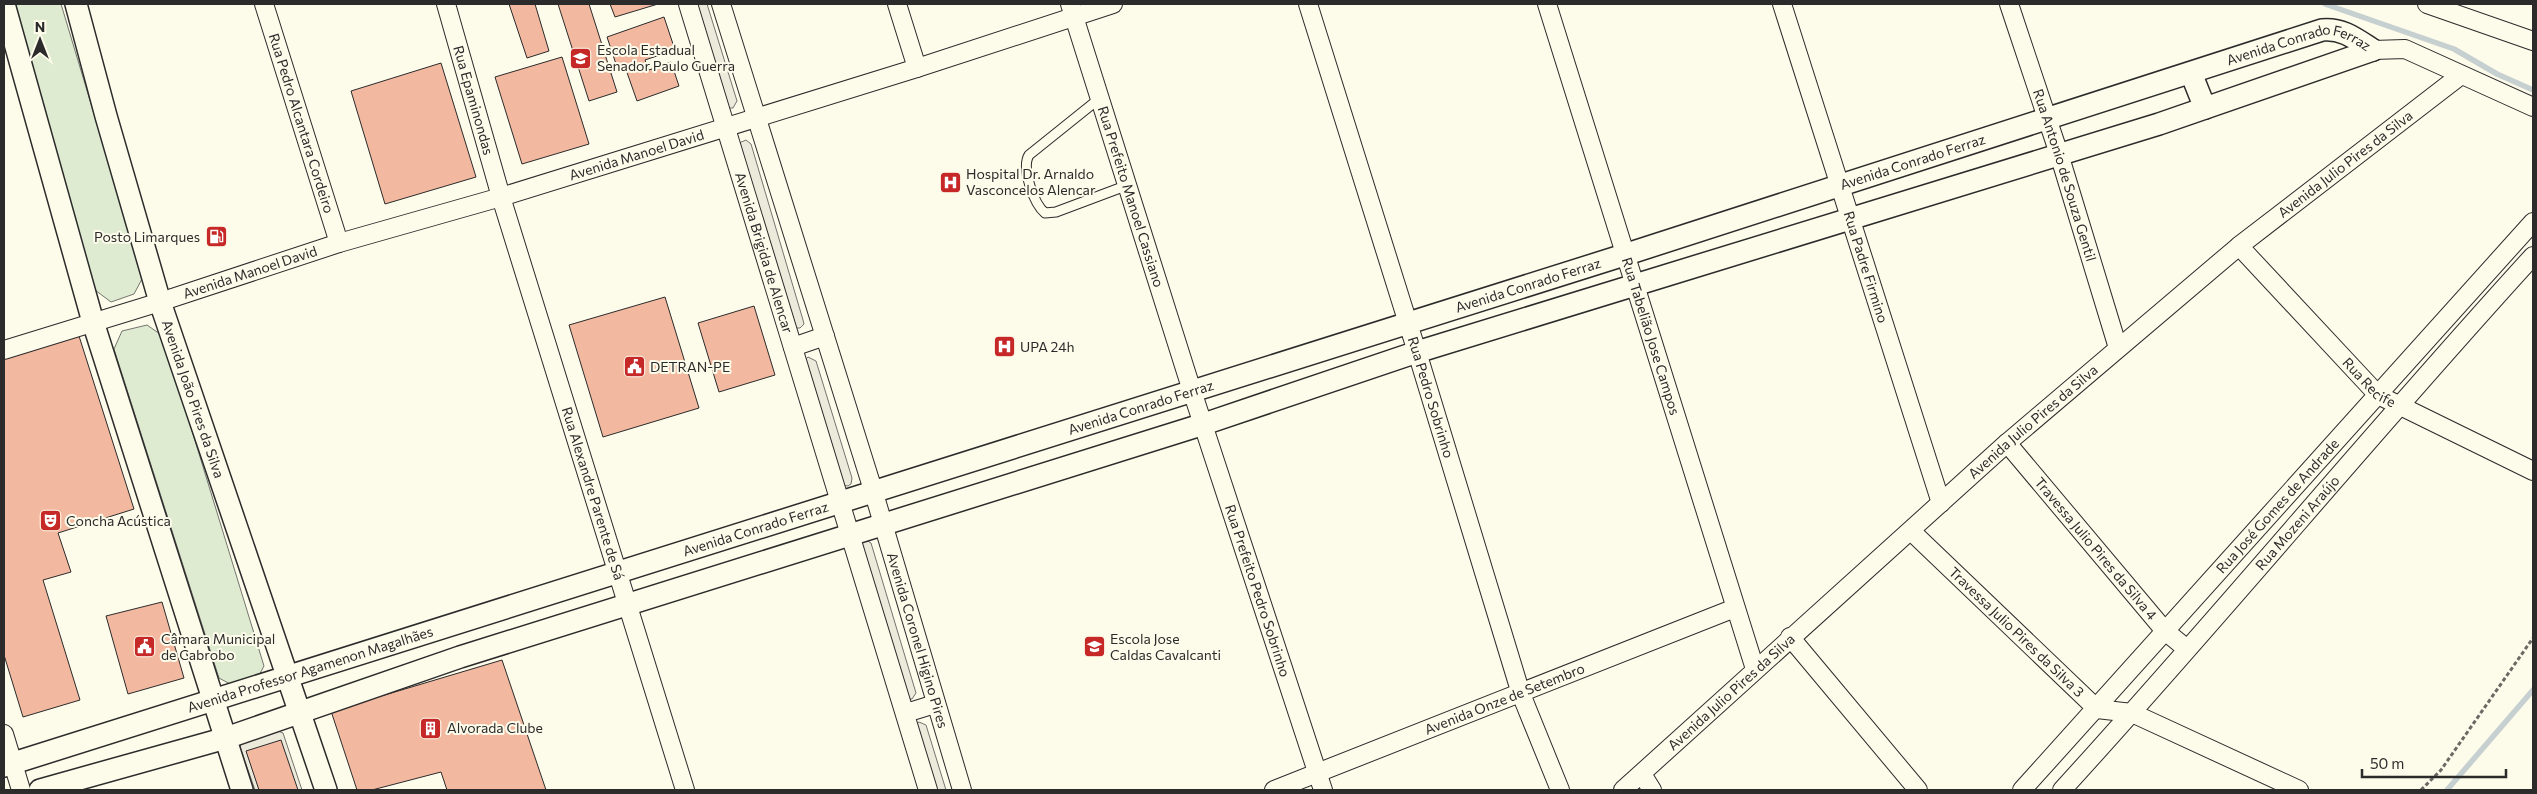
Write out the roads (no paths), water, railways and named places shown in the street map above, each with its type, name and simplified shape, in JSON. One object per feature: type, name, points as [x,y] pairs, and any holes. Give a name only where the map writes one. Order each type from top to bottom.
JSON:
[{"type":"street","points":[[4,4],[93,322],[242,790]]},
{"type":"street","name":"Avenida João Pires da Silva","points":[[76,4],[106,116],[160,302],[208,451],[289,677],[326,790]]},
{"type":"street","name":"Rua Pedro Alcantara Cordeiro","points":[[264,4],[339,243]]},
{"type":"street","name":"Rua Epaminondas","points":[[446,4],[501,197]]},
{"type":"street","name":"Avenida Brigida de Alencar","points":[[688,4],[842,501]]},
{"type":"street","points":[[721,4],[873,490]]},
{"type":"street","points":[[897,4],[917,68]]},
{"type":"street","name":"Avenida Manoel David","points":[[4,350],[160,302],[339,243],[501,197],[757,116],[917,68],[1072,10],[1113,4]]},
{"type":"street","name":"Rua Pedro Sobrinho","points":[[1308,4],[1417,352],[1521,694],[1560,790]]},
{"type":"street","name":"Rua Tabelião Jose Campos","points":[[1546,4],[1755,669]]},
{"type":"street","name":"Rua Padre Firmino","points":[[1782,4],[1941,503]]},
{"type":"street","name":"Rua Antonio de Souza Gentil","points":[[2009,4],[2059,154],[2118,348]]},
{"type":"street","points":[[2427,4],[2533,42]]},
{"type":"street","name":"Rua Prefeito Manoel Cassiano","points":[[1072,10],[1192,391]]},
{"type":"street","name":"Avenida Conrado Ferraz","points":[[618,572],[873,490],[1030,443],[1407,322],[1624,255],[1839,184],[2328,30],[2347,33],[2373,50]]},
{"type":"street","points":[[2373,50],[2405,49],[2533,107]]},
{"type":"street","name":"Avenida Conrado Ferraz","points":[[629,605],[1204,424],[1417,352],[1635,286],[2204,108],[2373,50]]},
{"type":"street","points":[[2191,73],[2204,108]]},
{"type":"street","name":"Avenida Julio Pires da Silva","points":[[1623,790],[1790,637],[2007,443],[2118,348],[2240,246],[2461,75]]},
{"type":"street","name":"Rua Alexandre Parente de Sá","points":[[501,197],[685,790]]},
{"type":"street","points":[[1728,221],[1738,254]]},
{"type":"street","name":"Rua José Gomes de Andrade","points":[[2022,790],[2097,709],[2533,222]]},
{"type":"street","name":"Rua Recife","points":[[2240,246],[2378,395],[2533,471]]},
{"type":"street","name":"Rua Mozeni Araújo","points":[[2062,790],[2132,713],[2533,256]]},
{"type":"street","points":[[1504,292],[1517,322]]},
{"type":"street","points":[[2455,307],[2474,321]]},
{"type":"street","points":[[793,347],[825,336]]},
{"type":"street","points":[[1300,356],[1312,388]]},
{"type":"street","name":"Rua Prefeito Pedro Sobrinho","points":[[1192,391],[1321,782]]},
{"type":"street","points":[[1030,443],[1041,474]]},
{"type":"street","name":"Travessa Julio Pires da Silva 4","points":[[2007,443],[2165,631],[2187,650]]},
{"type":"street","name":"Avenida Coronel Higino Pires","points":[[873,490],[962,790]]},
{"type":"street","points":[[842,501],[928,790]]},
{"type":"street","name":"Travessa Julio Pires da Silva 3","points":[[1910,531],[2097,709],[2132,713],[2299,790]]},
{"type":"street","points":[[726,537],[740,569]]},
{"type":"street","name":"Avenida Professor Agamenon Magalhães","points":[[9,764],[618,572]]},
{"type":"street","points":[[40,790],[226,738],[460,658],[629,605]]},
{"type":"street","name":"Avenida Onze de Setembro","points":[[1274,790],[1321,782],[1521,694],[1735,608]]},
{"type":"street","points":[[448,627],[460,658]]},
{"type":"street","points":[[1790,637],[1918,790]]},
{"type":"street","points":[[906,713],[935,704]]},
{"type":"street","points":[[4,734],[9,764],[21,790]]},
{"type":"street","points":[[1642,774],[1652,790]]},
{"type":"lane","points":[[1100,98],[1029,155],[1026,160],[1027,174],[1037,207],[1045,213],[1056,212],[1128,185]]},
{"type":"waterway","points":[[2325,4],[2454,49],[2497,74],[2533,90]]},
{"type":"waterway","points":[[2447,790],[2533,690]]},
{"type":"place","name":"Escola Estadual Senador Paulo Guerra","points":[[581,58]]},
{"type":"place","name":"Hospital Dr. Arnaldo Vasconcelos Alencar","points":[[950,182]]},
{"type":"place","name":"Posto Limarques","points":[[216,237]]},
{"type":"place","name":"UPA 24h","points":[[1004,347]]},
{"type":"place","name":"DETRAN-PE","points":[[634,367]]},
{"type":"place","name":"Concha Acústica","points":[[50,521]]},
{"type":"place","name":"Câmara Municipal de Cabrobo","points":[[145,647]]},
{"type":"place","name":"Escola Jose Caldas Cavalcanti","points":[[1094,647]]},
{"type":"place","name":"Alvorada Clube","points":[[431,728]]}]
